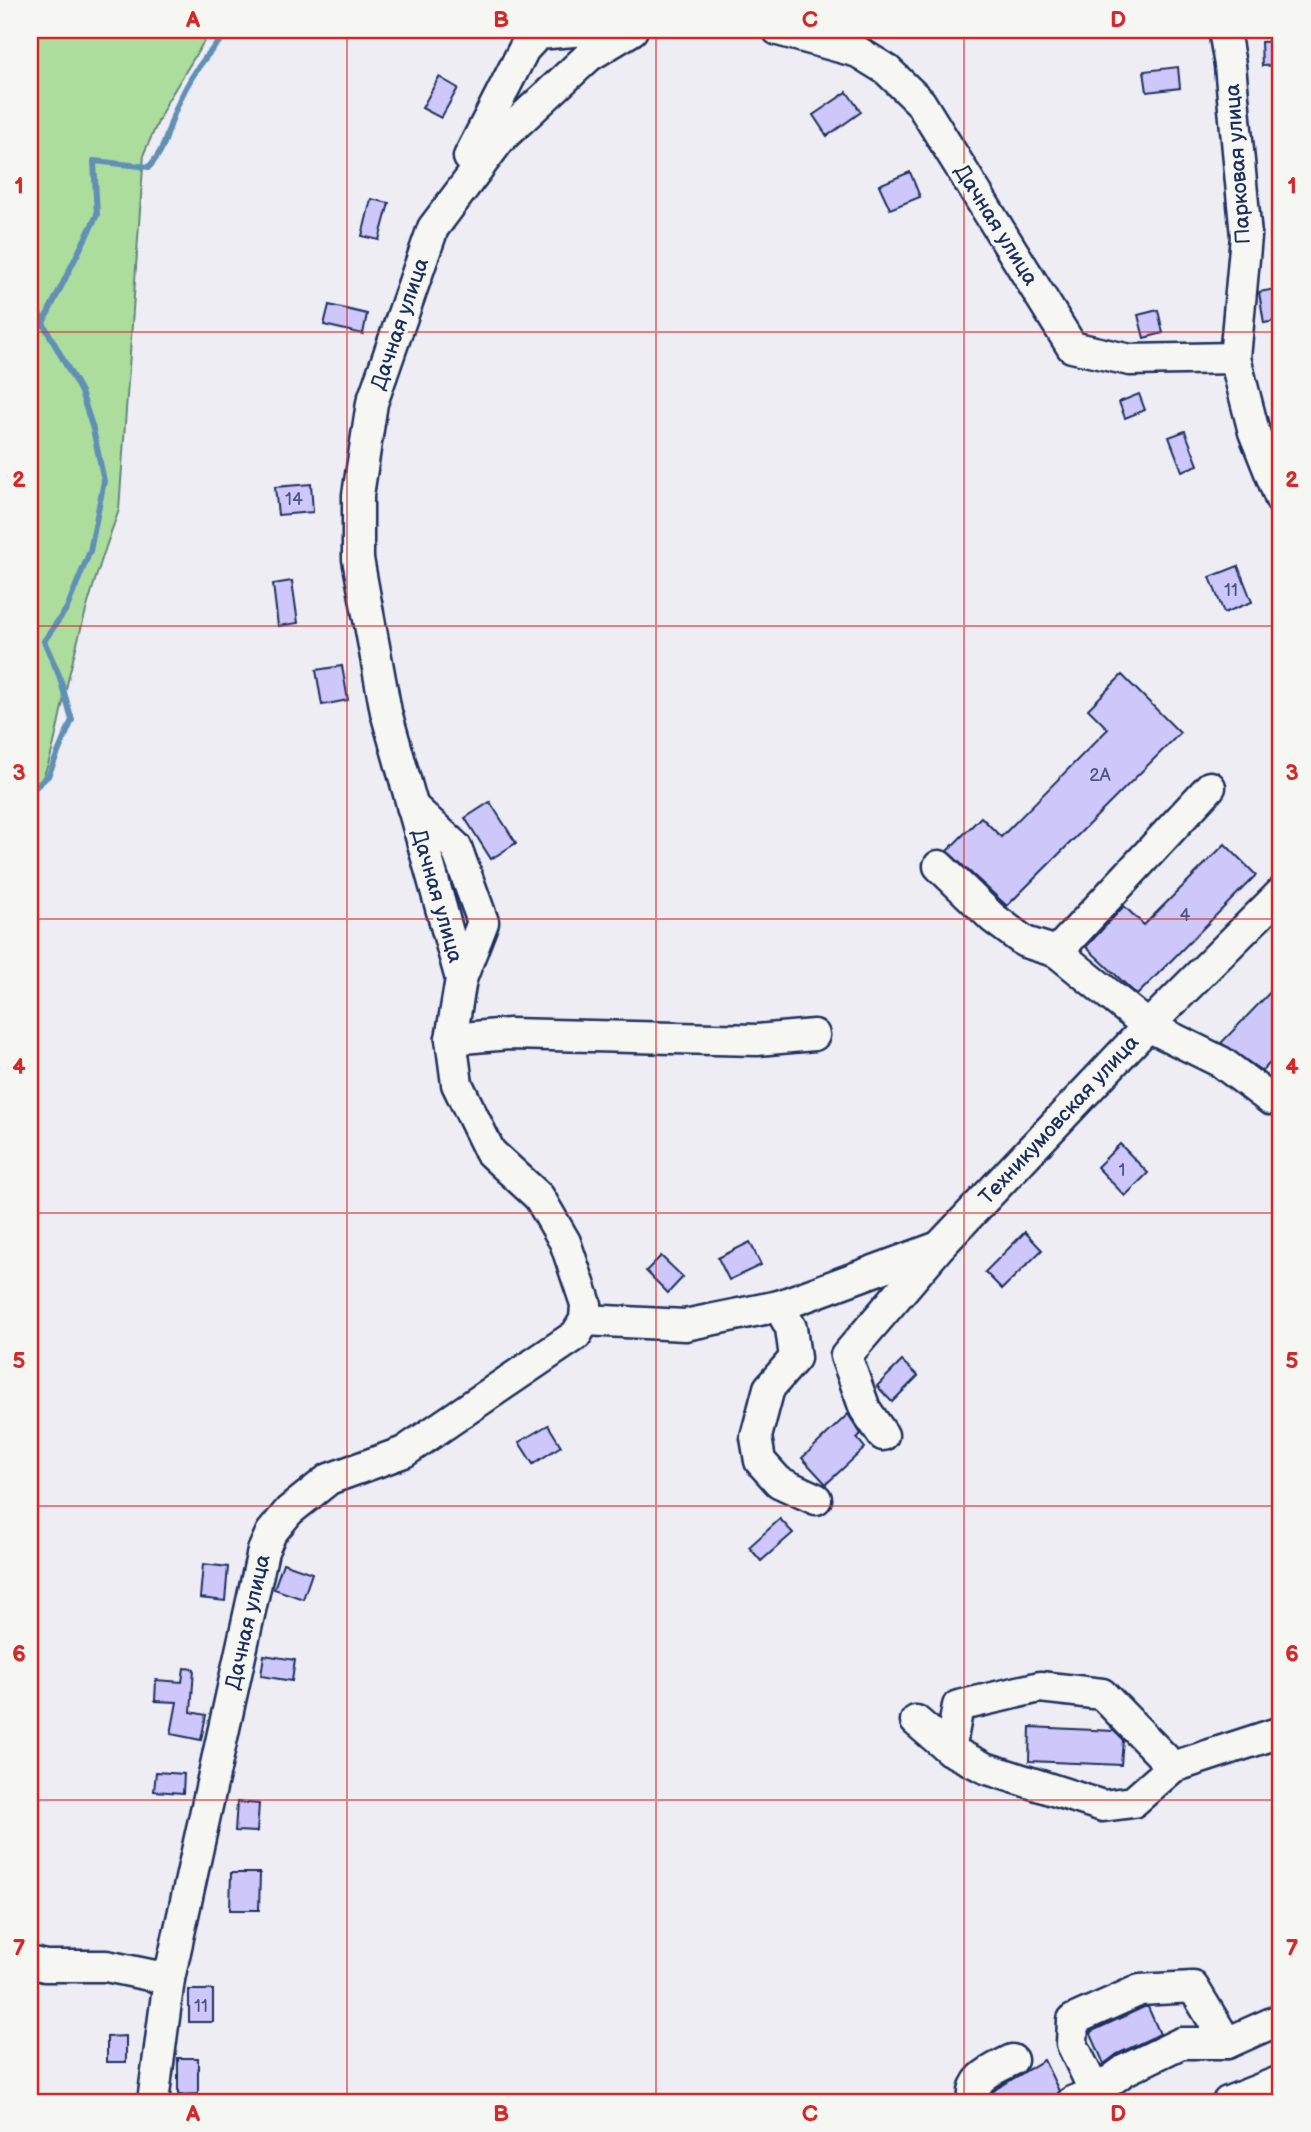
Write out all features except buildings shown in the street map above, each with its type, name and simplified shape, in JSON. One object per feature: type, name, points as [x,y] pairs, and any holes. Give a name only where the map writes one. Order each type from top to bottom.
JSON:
[{"type":"street","points":[[433,228],[535,32],[585,30]]},
{"type":"street","name":"Дачная улица","points":[[153,2102],[169,1979],[263,1551],[271,1533],[289,1511],[329,1479],[404,1452],[576,1335],[585,1320],[586,1304],[565,1242],[539,1197],[490,1152],[457,1084],[451,1039],[461,979],[386,712],[358,559],[358,495],[372,403],[433,228],[500,139],[589,56],[632,30]]},
{"type":"street","name":"Дачная улица","points":[[778,30],[858,52],[887,70],[920,102],[1072,347],[1130,360],[1235,358]]},
{"type":"street","name":"Парковая улица","points":[[1224,30],[1230,65],[1246,236],[1235,358],[1254,432],[1281,500]]},
{"type":"street","points":[[1057,952],[1210,787]]},
{"type":"street","points":[[939,866],[993,918],[1025,942],[1057,952],[1148,1026],[1221,1062],[1270,1099],[1281,1095]]},
{"type":"street","name":"Техникумовская улица","points":[[883,1435],[865,1409],[846,1356],[939,1247],[1148,1026],[1281,893]]},
{"type":"street","points":[[451,1039],[509,1034],[757,1040],[814,1034]]},
{"type":"street","points":[[585,1320],[685,1325],[779,1306],[939,1247]]},
{"type":"street","points":[[779,1306],[791,1328],[795,1358],[769,1388],[756,1437],[760,1461],[779,1482],[816,1499]]},
{"type":"street","points":[[950,1750],[958,1706],[1040,1688],[1102,1694],[1172,1768]]},
{"type":"street","points":[[916,1721],[950,1750],[985,1768],[1104,1806],[1133,1802],[1172,1768],[1281,1732]]},
{"type":"street","points":[[30,1962],[45,1966],[106,1966],[169,1979]]},
{"type":"street","points":[[1227,2043],[1193,1987],[1140,1990],[1073,2020],[1072,2044],[1084,2097],[1125,2070],[1181,2043],[1227,2043],[1281,2019]]},
{"type":"street","points":[[974,2102],[972,2092],[981,2076],[1012,2060]]},
{"type":"street","points":[[1228,2102],[1281,2081]]},
{"type":"green space","points":[[39,30],[211,30],[167,102],[144,153],[119,510],[81,629],[52,752],[30,799],[30,34]]},
{"type":"waterway","points":[[30,792],[48,776],[72,720],[59,675],[44,641],[67,608],[90,551],[104,481],[93,429],[81,392],[43,323],[97,215],[94,161],[149,167],[163,146],[176,109],[193,76],[214,47],[231,30]]},
{"type":"waterway","points":[[30,292],[43,323]]}]
